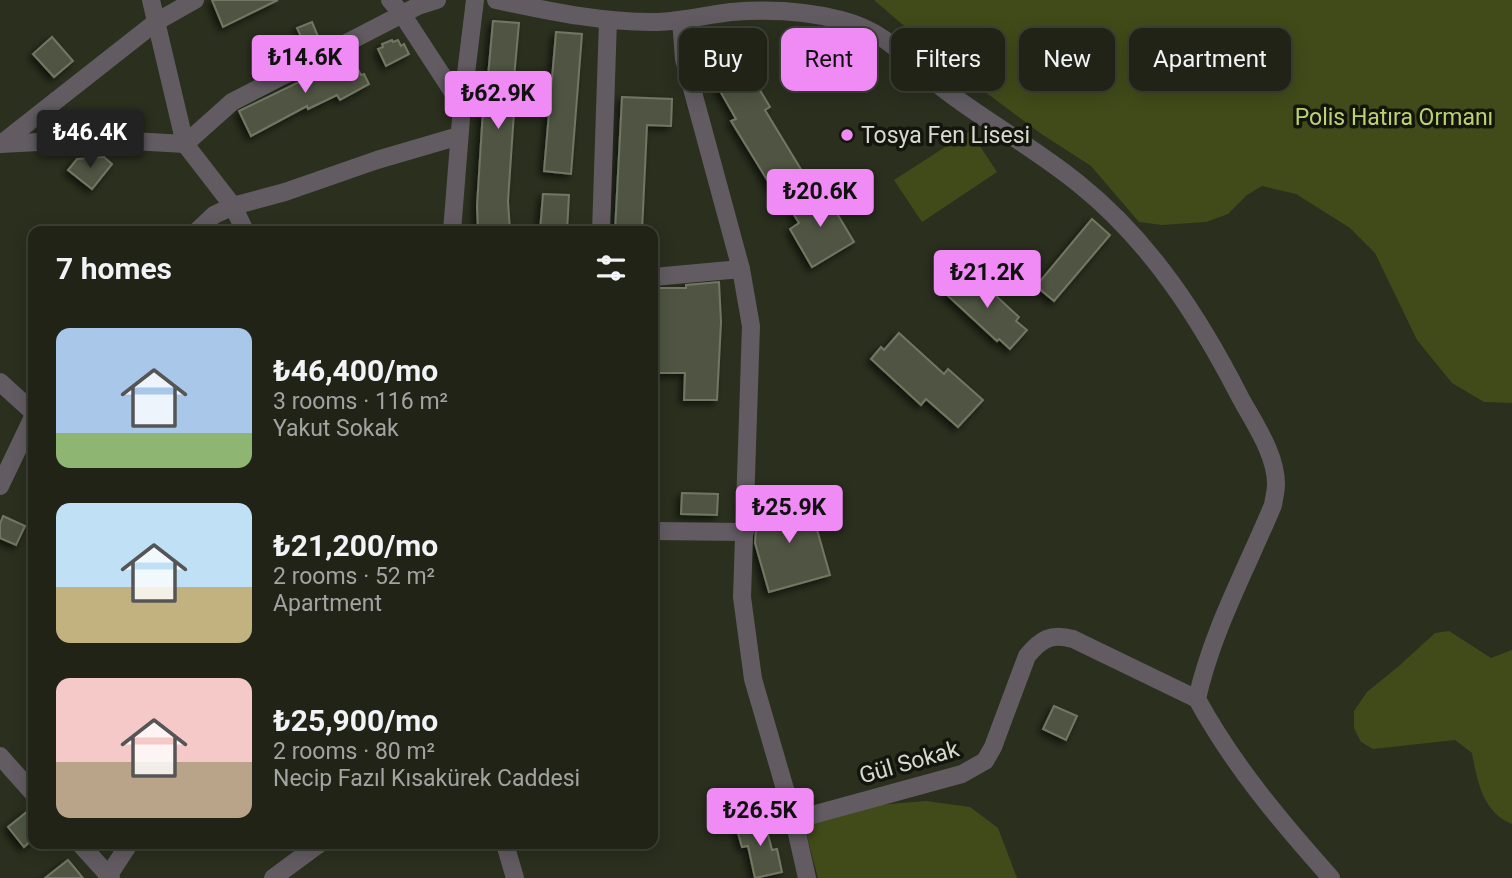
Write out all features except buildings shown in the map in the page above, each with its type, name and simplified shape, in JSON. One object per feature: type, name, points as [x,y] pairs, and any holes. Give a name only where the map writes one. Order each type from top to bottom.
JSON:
[{"type":"street","points":[[151,0],[185,144],[233,205],[243,226]]},
{"type":"street","points":[[1,144],[156,22],[195,0]]},
{"type":"street","points":[[390,0],[462,106]]},
{"type":"street","points":[[1,144],[97,139],[185,144],[232,102],[402,14],[437,0]]},
{"type":"street","points":[[452,226],[474,0]]},
{"type":"street","points":[[496,0],[608,20],[659,22],[730,12],[781,12],[841,20],[877,33],[906,54],[944,90],[1079,183],[1153,257],[1187,303],[1215,349],[1264,443],[1273,466],[1276,485],[1273,505],[1217,631],[1205,664],[1197,699],[1230,755],[1287,828],[1331,878]]},
{"type":"street","points":[[601,226],[608,20]]},
{"type":"street","points":[[681,20],[684,59],[741,269],[751,326],[742,597],[754,679],[794,820],[807,877]]},
{"type":"street","points":[[202,226],[214,215],[233,205],[273,196],[459,136]]},
{"type":"street","points":[[658,277],[741,269]]},
{"type":"street","points":[[0,382],[28,409]]},
{"type":"street","points":[[0,486],[28,425]]},
{"type":"street","points":[[658,531],[745,532]]},
{"type":"street","name":"Gül Sokak","points":[[794,820],[962,774],[985,761],[993,747],[1027,656],[1047,637],[1058,635],[1073,639],[1197,699]]},
{"type":"street","points":[[0,756],[28,787]]},
{"type":"street","points":[[84,849],[109,877],[126,849]]},
{"type":"street","points":[[273,878],[311,849]]},
{"type":"street","points":[[506,849],[515,878]]},
{"type":"green space","name":"Polis Hatıra Ormanı","points":[[874,0],[1512,0],[1512,403],[1484,402],[1452,383],[1417,340],[1375,253],[1350,228],[1296,194],[1262,186],[1247,195],[1228,214],[1206,222],[1162,225],[1139,222],[1091,166],[1040,133],[984,91],[1005,91],[1005,28],[907,28]]},
{"type":"green space","points":[[970,131],[997,172],[922,222],[894,180]]},
{"type":"green space","points":[[1449,631],[1491,658],[1512,650],[1512,824],[1502,819],[1488,804],[1479,784],[1472,753],[1455,740],[1373,749],[1361,742],[1354,728],[1354,711],[1367,692],[1435,633]]},
{"type":"green space","points":[[926,801],[970,807],[998,828],[1017,878],[818,878],[804,825],[878,805]]},
{"type":"place","name":"Tosya Fen Lisesi","points":[[847,135]]}]
